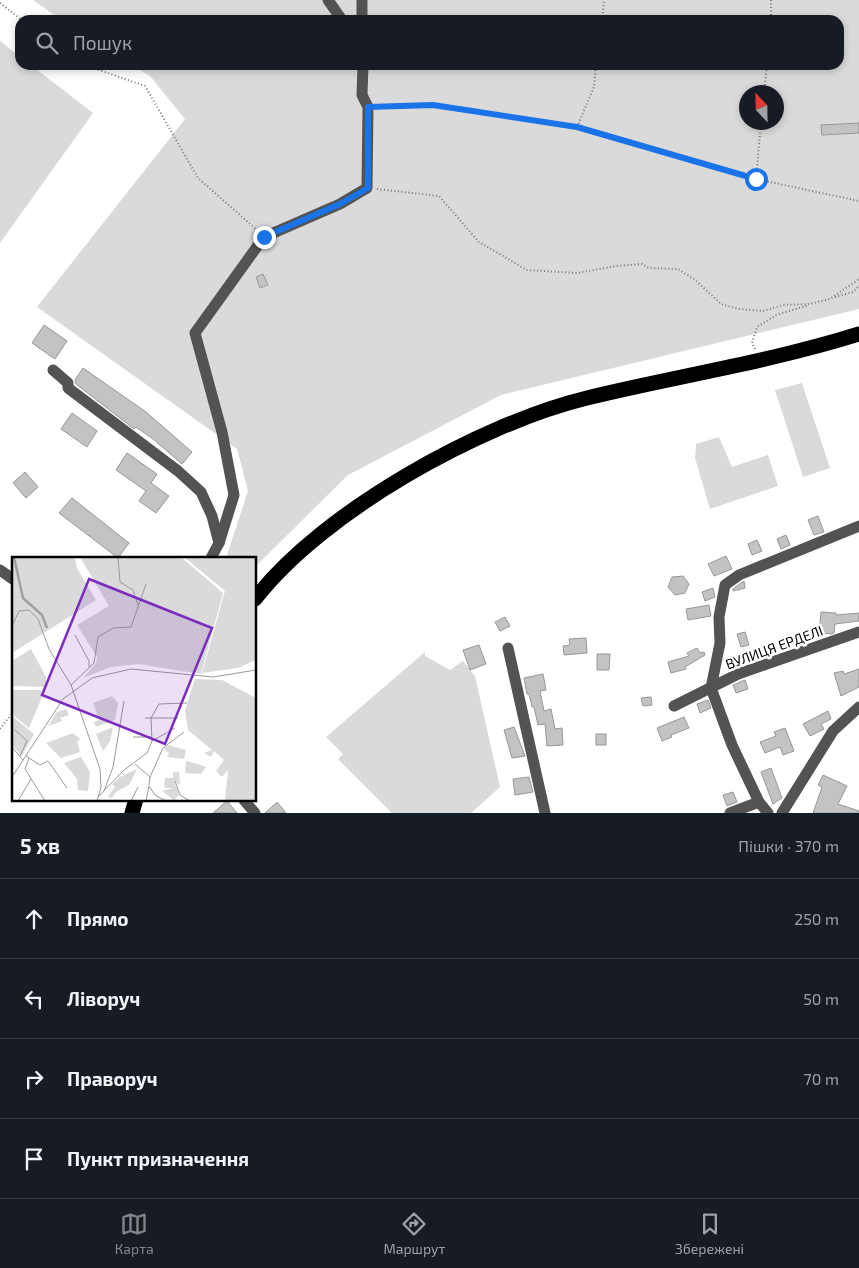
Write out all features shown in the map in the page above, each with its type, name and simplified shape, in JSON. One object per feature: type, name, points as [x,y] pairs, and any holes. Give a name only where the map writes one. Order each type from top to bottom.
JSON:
[{"type":"highway","points":[[256,598],[313,540],[374,495],[470,442],[526,417],[585,398],[812,349],[859,334]]},
{"type":"highway","points":[[132,813],[136,800]]},
{"type":"street","points":[[328,0],[338,15]]},
{"type":"street","points":[[362,0],[362,15]]},
{"type":"street","points":[[212,557],[219,543],[234,495],[222,432],[195,333],[264,237],[340,204],[368,188],[368,107],[362,95],[363,70]]},
{"type":"street","points":[[53,370],[68,383],[68,388],[178,472],[201,492],[212,516],[219,543]]},
{"type":"street","points":[[768,813],[759,802],[732,745],[711,688],[719,638],[719,617],[725,585],[739,575],[859,526]]},
{"type":"street","points":[[0,570],[12,579]]},
{"type":"street","name":"ВУЛИЦЯ ЕРДЕЛІ","points":[[674,706],[738,674],[859,632]]},
{"type":"street","points":[[508,648],[545,813]]},
{"type":"street","points":[[782,813],[833,731],[859,707]]},
{"type":"street","points":[[244,800],[255,813]]},
{"type":"street","points":[[730,813],[759,802]]},
{"type":"path","points":[[602,15],[604,0]]},
{"type":"path","points":[[771,0],[771,15]]},
{"type":"path","points":[[0,3],[16,15]]},
{"type":"path","points":[[99,70],[145,86],[198,178],[264,237]]},
{"type":"path","points":[[577,127],[594,87],[596,70]]},
{"type":"path","points":[[765,85],[766,70]]},
{"type":"path","points":[[368,107],[433,105],[577,127],[756,179],[859,200]]},
{"type":"path","points":[[756,179],[760,130]]},
{"type":"path","points":[[368,188],[439,196],[479,242],[526,270],[576,273],[616,266],[642,264],[649,268],[678,269],[694,279],[721,304],[739,309],[763,311],[783,305],[809,304],[830,299],[859,278]]},
{"type":"path","points":[[762,360],[752,343],[757,327],[776,315],[853,292],[859,286]]},
{"type":"path","points":[[0,729],[12,714]]},
{"type":"shaded area","points":[[33,0],[859,0],[859,309],[501,395],[348,475],[256,566],[256,557],[226,557],[248,491],[237,449],[37,307],[185,119],[150,76],[140,70],[844,70],[844,15],[54,15]]},
{"type":"shaded area","points":[[0,41],[15,53],[15,70],[37,70],[93,113],[0,243]]},
{"type":"shaded area","points":[[802,383],[830,468],[803,477],[775,390]]},
{"type":"shaded area","points":[[719,437],[732,467],[768,455],[778,486],[710,509],[695,458],[696,444]]},
{"type":"shaded area","points":[[425,652],[425,656],[450,670],[463,661],[475,676],[500,787],[471,813],[392,813],[338,759],[343,754],[326,737]]},
{"type":"building","points":[[859,123],[859,133],[822,135],[821,125]]},
{"type":"building","points":[[263,274],[268,285],[260,288],[256,277]]},
{"type":"building","points":[[44,325],[67,341],[55,359],[32,343]]},
{"type":"building","points":[[83,368],[146,412],[192,452],[182,464],[153,439],[136,427],[134,429],[76,384],[75,380]]},
{"type":"building","points":[[72,413],[97,431],[87,447],[61,429]]},
{"type":"building","points":[[127,453],[157,474],[151,483],[169,496],[156,513],[139,501],[146,491],[116,470]]},
{"type":"building","points":[[25,472],[38,487],[26,498],[13,483]]},
{"type":"building","points":[[72,498],[129,543],[119,557],[117,557],[59,513]]},
{"type":"building","points":[[818,516],[824,532],[814,535],[808,520]]},
{"type":"building","points":[[786,535],[790,545],[781,549],[777,539]]},
{"type":"building","points":[[757,540],[762,551],[752,555],[748,544]]},
{"type":"building","points":[[726,556],[732,569],[714,576],[708,564]]},
{"type":"building","points":[[683,576],[689,584],[685,593],[675,595],[668,587],[672,577]]},
{"type":"building","points":[[744,581],[745,588],[733,591],[733,589]]},
{"type":"building","points":[[713,588],[715,597],[705,601],[702,592]]},
{"type":"building","points":[[709,605],[711,616],[688,620],[686,609]]},
{"type":"building","points":[[821,612],[836,613],[836,615],[859,613],[859,621],[835,624],[834,633],[832,634],[819,633]]},
{"type":"building","points":[[505,617],[510,626],[500,631],[495,622]]},
{"type":"building","points":[[745,632],[749,645],[741,647],[737,634]]},
{"type":"building","points":[[586,638],[587,653],[564,655],[563,646],[570,645],[569,639]]},
{"type":"building","points":[[479,645],[486,664],[470,670],[463,650]]},
{"type":"building","points":[[697,648],[700,653],[704,652],[705,655],[685,667],[686,669],[671,673],[668,662],[689,656],[687,653]]},
{"type":"building","points":[[597,654],[610,654],[609,670],[597,670]]},
{"type":"building","points":[[859,669],[859,687],[841,696],[834,673],[843,671],[844,674]]},
{"type":"building","points":[[543,674],[546,690],[540,691],[544,711],[551,709],[555,729],[562,728],[563,745],[547,746],[545,724],[538,725],[534,707],[532,707],[529,694],[527,694],[524,678]]},
{"type":"building","points":[[745,680],[748,689],[736,693],[733,685]]},
{"type":"building","points":[[651,697],[652,705],[643,706],[641,698]]},
{"type":"building","points":[[708,700],[711,708],[700,713],[697,704]]},
{"type":"building","points":[[828,711],[831,719],[821,724],[824,729],[810,736],[803,724]]},
{"type":"building","points":[[684,717],[689,728],[671,735],[672,737],[662,741],[657,728]]},
{"type":"building","points":[[514,727],[525,756],[512,758],[504,730]]},
{"type":"building","points":[[785,728],[794,751],[783,755],[780,747],[765,753],[760,742],[776,736],[774,732]]},
{"type":"building","points":[[596,734],[606,734],[606,745],[596,745]]},
{"type":"building","points":[[771,768],[782,798],[773,804],[761,772]]},
{"type":"building","points":[[823,775],[847,786],[838,804],[859,811],[859,813],[813,813],[822,787],[818,785]]},
{"type":"building","points":[[529,777],[533,792],[515,795],[513,779]]},
{"type":"building","points":[[733,792],[737,802],[727,806],[723,795]]},
{"type":"building","points":[[227,801],[237,813],[213,813]]},
{"type":"building","points":[[277,802],[286,813],[265,813]]},
{"type":"route","points":[[264,237],[340,204],[368,188],[368,107],[433,105],[577,127],[756,179]]}]
